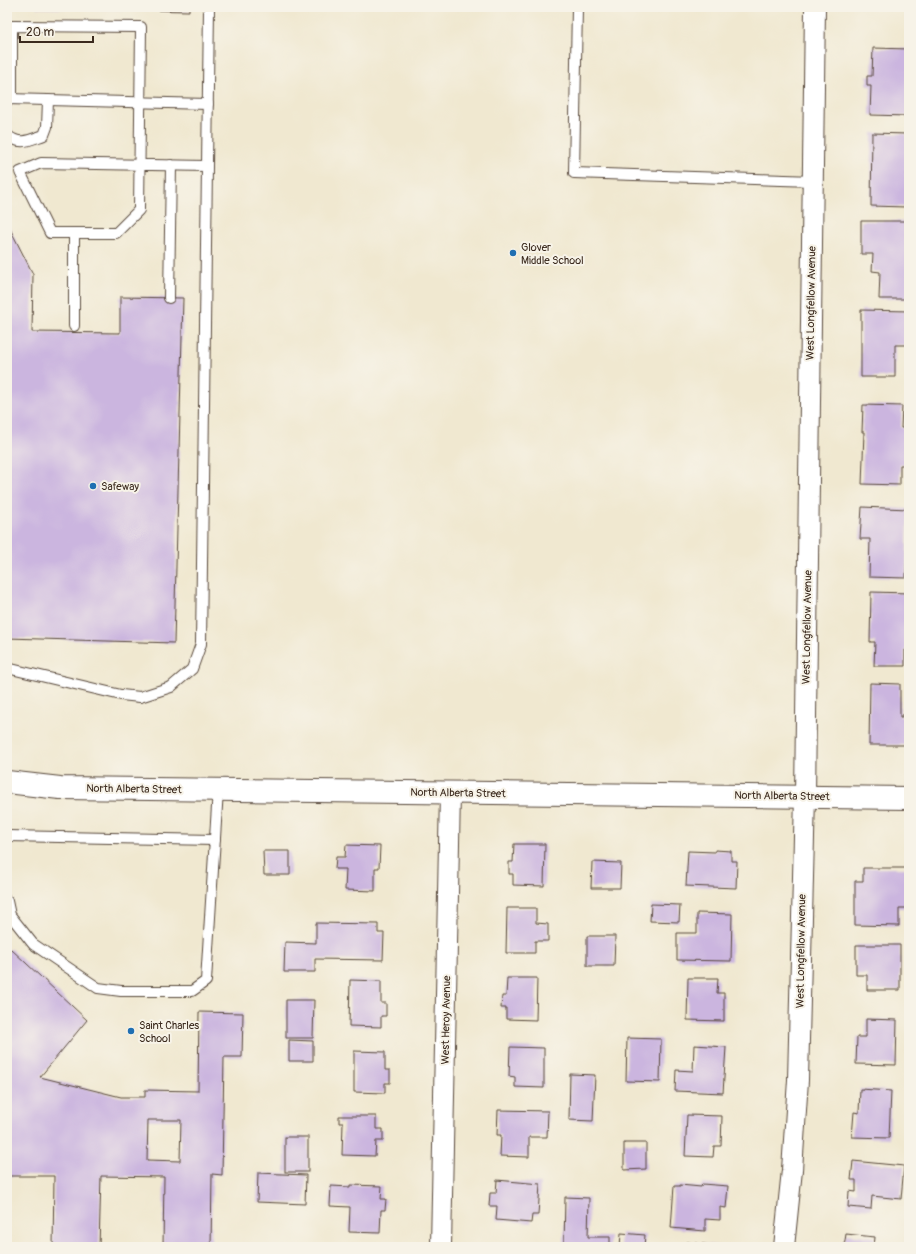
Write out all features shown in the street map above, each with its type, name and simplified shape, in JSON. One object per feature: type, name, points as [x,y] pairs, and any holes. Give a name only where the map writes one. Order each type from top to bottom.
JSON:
[{"type":"main road","name":"North Alberta Street","points":[[7,782],[60,788],[909,798]]},
{"type":"street","name":"West Longfellow Avenue","points":[[784,1247],[792,1170],[798,1080],[805,796],[815,7]]},
{"type":"street","name":"West Heroy Avenue","points":[[441,1247],[450,793]]},
{"type":"lane","points":[[7,668],[120,695],[140,697],[171,687],[192,668],[201,644],[209,7]]},
{"type":"lane","points":[[577,7],[574,173],[813,181]]},
{"type":"lane","points":[[207,166],[139,164],[41,163],[20,172],[50,233],[116,233],[139,210],[139,164],[140,102],[141,27],[12,26],[9,99],[140,102],[208,104]]},
{"type":"lane","points":[[7,135],[13,140],[23,142],[44,135],[47,127],[48,100]]},
{"type":"lane","points":[[169,298],[171,165]]},
{"type":"lane","points":[[74,233],[74,326]]},
{"type":"lane","points":[[7,901],[10,915],[34,944],[98,988],[121,991],[192,991],[206,981],[218,790]]},
{"type":"lane","points":[[7,836],[215,840]]},
{"type":"building","points":[[189,7],[189,11],[37,8]]},
{"type":"building","points":[[873,48],[909,49],[908,116],[870,115],[871,86],[867,86],[867,76],[872,76]]},
{"type":"building","points":[[872,133],[907,134],[906,207],[871,206]]},
{"type":"building","points":[[861,221],[909,221],[909,299],[879,299],[880,272],[872,271],[873,254],[861,254]]},
{"type":"building","name":"Safeway","points":[[7,223],[33,274],[32,332],[120,333],[120,297],[183,298],[174,643],[7,638]]},
{"type":"building","points":[[861,310],[909,311],[909,345],[895,345],[895,377],[861,377]]},
{"type":"building","points":[[863,405],[902,406],[901,428],[909,428],[909,465],[900,465],[900,485],[862,484],[864,432],[862,432]]},
{"type":"building","points":[[862,507],[908,509],[906,578],[869,577],[870,539],[860,539]]},
{"type":"building","points":[[871,592],[909,593],[909,650],[905,650],[905,666],[874,666],[875,642],[870,642]]},
{"type":"building","points":[[870,683],[900,684],[900,717],[902,717],[902,715],[909,715],[909,745],[869,745]]},
{"type":"building","points":[[514,844],[545,844],[544,886],[513,885],[513,874],[509,874],[509,862],[513,862]]},
{"type":"building","points":[[346,845],[380,846],[379,868],[375,868],[375,891],[345,890],[346,869],[335,869],[336,857],[345,857]]},
{"type":"building","points":[[715,850],[731,851],[731,861],[737,861],[736,888],[686,886],[688,851],[715,852]]},
{"type":"building","points":[[263,851],[290,851],[290,875],[264,875]]},
{"type":"building","points":[[592,862],[621,863],[620,888],[591,888]]},
{"type":"building","points":[[863,868],[909,868],[909,908],[899,908],[899,926],[855,925],[855,881],[863,881]]},
{"type":"building","points":[[651,904],[680,905],[679,922],[650,921]]},
{"type":"building","points":[[507,908],[536,908],[536,923],[548,924],[548,941],[535,941],[535,953],[506,953]]},
{"type":"building","points":[[697,913],[732,914],[731,961],[677,960],[677,933],[697,933]]},
{"type":"building","points":[[316,923],[378,924],[378,933],[384,933],[383,960],[315,959],[315,972],[284,972],[285,942],[316,943]]},
{"type":"building","points":[[587,936],[615,936],[614,966],[587,966]]},
{"type":"building","points":[[856,945],[900,945],[900,990],[867,990],[867,975],[856,975]]},
{"type":"building","points":[[11,949],[87,1020],[40,1077],[121,1097],[145,1097],[145,1090],[198,1091],[199,1012],[243,1013],[242,1057],[224,1057],[222,1175],[212,1174],[211,1247],[163,1247],[164,1177],[101,1176],[99,1247],[53,1247],[54,1176],[7,1176],[7,952]],"holes":[[[148,1120],[181,1120],[180,1161],[147,1160]]]},
{"type":"building","points":[[507,978],[537,978],[536,1020],[506,1019],[506,1008],[501,1008],[502,996],[506,996]]},
{"type":"building","points":[[688,978],[718,978],[717,993],[724,993],[724,1021],[687,1020]]},
{"type":"building","points":[[350,980],[381,981],[381,1003],[386,1003],[386,1016],[381,1016],[381,1027],[349,1026]]},
{"type":"building","points":[[286,1000],[314,1000],[313,1038],[286,1038]]},
{"type":"building","points":[[866,1019],[897,1020],[896,1065],[856,1064],[857,1037],[866,1037]]},
{"type":"building","points":[[627,1038],[661,1039],[660,1082],[626,1081]]},
{"type":"building","points":[[289,1040],[313,1041],[313,1061],[289,1061]]},
{"type":"building","points":[[694,1045],[726,1047],[723,1093],[675,1091],[676,1070],[693,1071]]},
{"type":"building","points":[[510,1047],[544,1048],[544,1088],[515,1087],[515,1077],[509,1076]]},
{"type":"building","points":[[354,1051],[385,1052],[385,1070],[390,1070],[390,1083],[385,1083],[385,1093],[354,1092]]},
{"type":"building","points":[[570,1074],[595,1075],[593,1121],[569,1120]]},
{"type":"building","points":[[860,1089],[891,1091],[889,1138],[852,1137],[854,1112],[859,1113]]},
{"type":"building","points":[[498,1110],[548,1111],[547,1137],[529,1137],[529,1157],[500,1156],[501,1135],[497,1135]]},
{"type":"building","points":[[687,1115],[722,1116],[721,1146],[714,1146],[713,1157],[685,1156]]},
{"type":"building","points":[[339,1116],[376,1116],[376,1129],[383,1129],[383,1141],[376,1141],[375,1156],[342,1155],[343,1123],[339,1123]]},
{"type":"building","points":[[285,1137],[308,1137],[308,1172],[285,1172]]},
{"type":"building","points":[[624,1143],[646,1143],[646,1169],[624,1170]]},
{"type":"building","points":[[853,1161],[904,1166],[901,1199],[872,1196],[871,1209],[848,1207],[849,1191],[856,1192],[856,1180],[851,1180]]},
{"type":"building","points":[[258,1173],[306,1175],[305,1204],[257,1202]]},
{"type":"building","points":[[497,1180],[540,1184],[538,1215],[532,1215],[531,1223],[496,1220],[497,1206],[489,1206],[490,1193],[496,1193]]},
{"type":"building","points":[[702,1184],[728,1186],[726,1208],[720,1207],[720,1220],[705,1219],[705,1231],[671,1228],[674,1186],[680,1185],[701,1187]]},
{"type":"building","points":[[350,1185],[382,1186],[381,1199],[386,1199],[385,1210],[381,1210],[380,1233],[349,1232],[350,1207],[330,1206],[331,1186],[350,1187]]},
{"type":"building","points":[[565,1197],[589,1198],[588,1237],[610,1237],[610,1247],[564,1247]]},
{"type":"building","points":[[621,1233],[645,1235],[644,1247],[620,1247]]},
{"type":"building","points":[[846,1234],[875,1237],[874,1247],[844,1247]]},
{"type":"building","points":[[687,1242],[719,1246],[719,1247],[686,1247]]},
{"type":"place","name":"Glover Middle School","points":[[513,253]]},
{"type":"place","name":"Safeway","points":[[93,486]]},
{"type":"place","name":"Saint Charles School","points":[[131,1031]]}]
